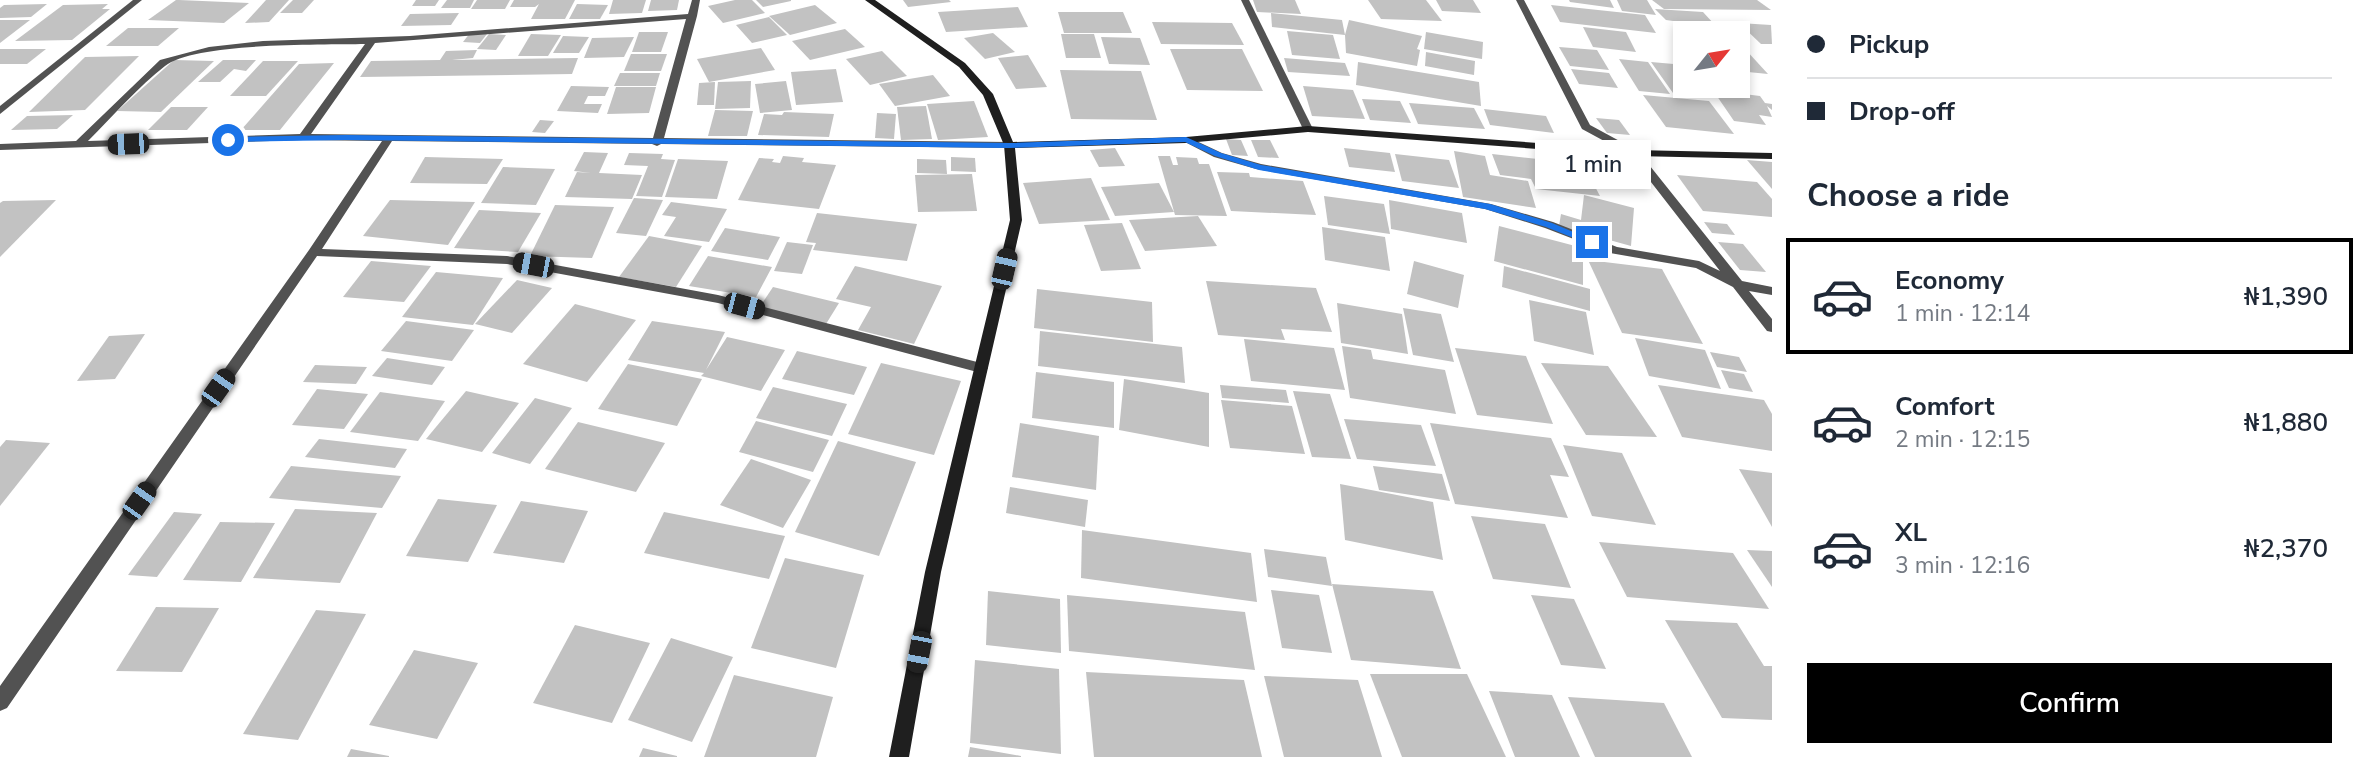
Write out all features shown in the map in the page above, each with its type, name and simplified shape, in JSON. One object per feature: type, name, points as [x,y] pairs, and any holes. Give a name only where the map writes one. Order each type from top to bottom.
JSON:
[{"type":"street","points":[[0,111],[138,0]]},
{"type":"street","points":[[657,143],[696,0]]},
{"type":"street","points":[[869,0],[962,65],[988,94],[1009,145],[1016,220],[933,572],[899,757]]},
{"type":"street","points":[[1245,0],[1308,129]]},
{"type":"street","points":[[1520,0],[1586,127],[1634,153],[1772,328]]},
{"type":"street","points":[[78,145],[163,62],[179,55],[221,48],[372,41],[693,16]]},
{"type":"street","points":[[303,137],[372,41]]},
{"type":"street","points":[[0,147],[303,137],[1009,145],[1186,140],[1308,129],[1634,153],[1772,156]]},
{"type":"street","points":[[0,702],[314,252],[389,138]]},
{"type":"street","points":[[1186,140],[1218,155],[1259,167],[1487,206],[1549,225],[1614,250],[1699,265],[1736,284],[1772,291]]},
{"type":"street","points":[[314,252],[507,260],[718,299],[981,368]]},
{"type":"building","points":[[176,0],[249,3],[224,23],[148,20]]},
{"type":"building","points":[[266,0],[289,0],[269,22],[245,23]]},
{"type":"building","points":[[293,0],[314,0],[302,13],[280,13]]},
{"type":"building","points":[[416,0],[439,0],[435,6],[412,6]]},
{"type":"building","points":[[447,0],[474,0],[470,8],[441,8]]},
{"type":"building","points":[[477,0],[510,0],[505,9],[471,9]]},
{"type":"building","points":[[514,0],[575,0],[565,19],[531,19],[539,4],[535,7],[510,7]]},
{"type":"building","points":[[613,0],[646,0],[642,13],[609,14]]},
{"type":"building","points":[[651,0],[679,0],[677,10],[648,11]]},
{"type":"building","points":[[735,0],[752,0],[765,13],[723,23],[708,6]]},
{"type":"building","points":[[756,0],[791,0],[791,1],[763,7]]},
{"type":"building","points":[[903,0],[949,0],[951,2],[908,7]]},
{"type":"building","points":[[1253,0],[1295,0],[1301,14],[1257,12]]},
{"type":"building","points":[[1368,0],[1426,0],[1442,21],[1381,19]]},
{"type":"building","points":[[1436,0],[1473,0],[1481,13],[1442,11]]},
{"type":"building","points":[[1569,0],[1610,0],[1614,8],[1570,2]]},
{"type":"building","points":[[1617,0],[1647,0],[1656,15],[1622,11]]},
{"type":"building","points":[[1652,0],[1757,0],[1771,10],[1664,9]]},
{"type":"building","points":[[47,4],[31,17],[0,18],[0,8],[4,5]]},
{"type":"building","points":[[108,4],[102,9],[110,9],[72,40],[15,41],[63,5]]},
{"type":"building","points":[[577,4],[608,5],[600,19],[569,19]]},
{"type":"building","points":[[815,5],[837,23],[790,35],[769,16]]},
{"type":"building","points":[[1551,5],[1645,15],[1656,33],[1560,22]]},
{"type":"building","points":[[1018,7],[1028,27],[946,32],[938,12]]},
{"type":"building","points":[[1655,9],[1703,12],[1711,21],[1673,21],[1666,20]]},
{"type":"building","points":[[1058,12],[1123,12],[1132,33],[1064,33]]},
{"type":"building","points":[[459,13],[451,25],[401,26],[410,14]]},
{"type":"building","points":[[1271,13],[1342,20],[1345,35],[1272,27]]},
{"type":"building","points":[[769,17],[787,35],[752,43],[736,25]]},
{"type":"building","points":[[0,20],[30,20],[0,43]]},
{"type":"building","points":[[1349,20],[1422,36],[1417,49],[1420,50],[1417,66],[1346,53],[1345,35]]},
{"type":"building","points":[[1152,22],[1232,23],[1244,45],[1161,44]]},
{"type":"building","points":[[1750,24],[1771,25],[1772,44],[1761,44],[1750,34]]},
{"type":"building","points":[[1583,27],[1626,32],[1636,52],[1593,47]]},
{"type":"building","points":[[128,28],[179,28],[158,46],[106,46]]},
{"type":"building","points":[[845,29],[865,47],[810,60],[792,41]]},
{"type":"building","points":[[1287,31],[1333,35],[1340,59],[1292,55]]},
{"type":"building","points":[[639,32],[668,32],[661,52],[632,52]]},
{"type":"building","points":[[1426,32],[1483,42],[1482,59],[1424,49]]},
{"type":"building","points":[[470,33],[487,34],[480,43],[463,42]]},
{"type":"building","points":[[993,33],[1015,52],[985,59],[964,38]]},
{"type":"building","points":[[489,34],[506,35],[496,50],[477,49]]},
{"type":"building","points":[[531,34],[561,35],[548,56],[518,56]]},
{"type":"building","points":[[1061,34],[1094,34],[1101,58],[1066,58]]},
{"type":"building","points":[[563,36],[589,37],[579,53],[553,53]]},
{"type":"building","points":[[634,37],[624,57],[584,58],[592,38]]},
{"type":"building","points":[[1101,37],[1140,38],[1150,65],[1109,64]]},
{"type":"building","points":[[1559,47],[1597,50],[1609,70],[1570,66]]},
{"type":"building","points":[[761,48],[775,70],[709,82],[697,59]]},
{"type":"building","points":[[0,49],[46,49],[27,64],[0,64]]},
{"type":"building","points":[[1170,49],[1242,49],[1263,91],[1187,90]]},
{"type":"building","points":[[477,50],[473,58],[452,60],[578,58],[572,74],[360,77],[371,61],[440,60],[446,51]]},
{"type":"building","points":[[882,51],[907,76],[870,85],[846,59]]},
{"type":"building","points":[[1426,52],[1475,61],[1474,75],[1425,66]]},
{"type":"building","points":[[631,54],[667,54],[661,71],[624,71]]},
{"type":"building","points":[[1750,54],[1768,74],[1750,72]]},
{"type":"building","points":[[1028,55],[1047,87],[1016,89],[998,58]]},
{"type":"building","points":[[139,56],[85,110],[29,112],[85,57]]},
{"type":"building","points":[[1284,58],[1345,63],[1350,76],[1288,72]]},
{"type":"building","points":[[1619,59],[1648,62],[1670,94],[1639,91]]},
{"type":"building","points":[[174,60],[214,61],[161,112],[117,111]]},
{"type":"building","points":[[223,60],[256,60],[246,71],[234,69],[220,82],[198,82]]},
{"type":"building","points":[[263,61],[298,61],[266,96],[230,96]]},
{"type":"building","points":[[1358,62],[1479,82],[1481,106],[1356,85]]},
{"type":"building","points":[[1651,62],[1673,64],[1673,93]]},
{"type":"building","points":[[334,63],[280,130],[241,130],[299,64]]},
{"type":"building","points":[[836,69],[843,102],[796,105],[791,72]]},
{"type":"building","points":[[1571,69],[1609,73],[1618,88],[1579,84]]},
{"type":"building","points":[[1060,70],[1141,71],[1157,120],[1071,119]]},
{"type":"building","points":[[620,73],[660,73],[656,86],[614,86]]},
{"type":"building","points":[[933,75],[950,96],[895,106],[879,84]]},
{"type":"building","points":[[751,81],[750,108],[715,109],[718,82]]},
{"type":"building","points":[[786,81],[792,110],[760,113],[755,84]]},
{"type":"building","points":[[715,82],[714,105],[697,105],[699,83]]},
{"type":"building","points":[[571,86],[609,87],[605,96],[588,96],[584,104],[602,104],[598,113],[557,111]]},
{"type":"building","points":[[1303,86],[1353,90],[1365,119],[1312,116]]},
{"type":"building","points":[[616,87],[656,87],[649,113],[607,114]]},
{"type":"building","points":[[1643,95],[1709,101],[1734,134],[1666,127]]},
{"type":"building","points":[[1750,95],[1760,96],[1765,103],[1772,104],[1772,110],[1767,106],[1772,117],[1759,115],[1766,125],[1734,121],[1718,98],[1750,98]]},
{"type":"building","points":[[1362,99],[1400,101],[1411,123],[1370,120]]},
{"type":"building","points":[[974,101],[988,137],[938,140],[927,104]]},
{"type":"building","points":[[1409,103],[1474,108],[1485,129],[1418,124]]},
{"type":"building","points":[[926,106],[932,139],[901,140],[897,107]]},
{"type":"building","points":[[171,107],[208,107],[187,130],[148,130]]},
{"type":"building","points":[[1484,109],[1546,116],[1554,133],[1490,125]]},
{"type":"building","points":[[715,110],[753,111],[747,136],[708,136]]},
{"type":"building","points":[[784,112],[834,114],[829,137],[758,135],[764,114],[782,115]]},
{"type":"building","points":[[877,113],[896,114],[894,139],[875,138]]},
{"type":"building","points":[[73,115],[57,129],[11,130],[27,116]]},
{"type":"building","points":[[1596,118],[1619,120],[1630,135],[1607,133]]},
{"type":"building","points":[[540,120],[554,121],[545,133],[532,132]]},
{"type":"building","points":[[1226,139],[1241,140],[1248,156],[1232,155]]},
{"type":"building","points":[[1251,140],[1270,140],[1279,158],[1258,157]]},
{"type":"building","points":[[1115,148],[1125,166],[1099,167],[1090,150]]},
{"type":"building","points":[[1344,148],[1390,153],[1395,172],[1349,167]]},
{"type":"building","points":[[1454,151],[1485,156],[1490,175],[1528,181],[1536,208],[1463,197]]},
{"type":"building","points":[[584,152],[608,153],[599,173],[642,175],[632,199],[565,197],[577,172],[591,173],[574,171]]},
{"type":"building","points":[[629,153],[663,154],[661,159],[675,160],[662,197],[636,196],[648,166],[624,165]]},
{"type":"building","points":[[1395,154],[1449,160],[1459,188],[1402,181]]},
{"type":"building","points":[[1492,154],[1583,164],[1600,196],[1536,189],[1531,179],[1500,175]]},
{"type":"building","points":[[783,156],[804,158],[802,162],[836,165],[819,209],[738,200],[759,158],[774,159],[772,162],[780,163]]},
{"type":"building","points":[[1158,156],[1170,156],[1173,165],[1178,165],[1176,157],[1197,158],[1199,164],[1209,164],[1227,216],[1175,215]]},
{"type":"building","points":[[425,157],[503,159],[487,184],[410,183]]},
{"type":"building","points":[[951,157],[975,158],[976,172],[951,171]]},
{"type":"building","points":[[678,159],[728,161],[717,199],[665,197]]},
{"type":"building","points":[[917,159],[946,160],[947,174],[917,173]]},
{"type":"building","points":[[1747,160],[1772,162],[1772,189]]},
{"type":"building","points":[[503,167],[555,169],[536,205],[481,203]]},
{"type":"building","points":[[1217,172],[1249,173],[1250,177],[1303,181],[1316,215],[1231,211]]},
{"type":"building","points":[[972,174],[977,211],[918,212],[915,175]]},
{"type":"building","points":[[1677,175],[1757,182],[1772,199],[1772,217],[1703,211]]},
{"type":"building","points":[[1091,178],[1110,220],[1039,224],[1023,183]]},
{"type":"building","points":[[1159,183],[1174,212],[1115,216],[1101,187]]},
{"type":"building","points":[[1584,195],[1634,208],[1631,246],[1559,226],[1561,214],[1581,220]]},
{"type":"building","points":[[1324,196],[1384,204],[1390,234],[1328,225]]},
{"type":"building","points":[[634,198],[663,200],[646,236],[616,233]]},
{"type":"building","points":[[56,200],[0,257],[0,203]]},
{"type":"building","points":[[390,200],[475,202],[448,245],[363,236]]},
{"type":"building","points":[[1389,200],[1462,213],[1467,243],[1391,229]]},
{"type":"building","points":[[671,202],[727,209],[709,242],[664,236],[676,217],[662,215]]},
{"type":"building","points":[[555,205],[614,207],[592,258],[530,256]]},
{"type":"building","points":[[479,210],[541,213],[518,252],[454,248]]},
{"type":"building","points":[[817,213],[917,224],[907,261],[813,250],[816,243],[806,242]]},
{"type":"building","points":[[1198,216],[1217,246],[1145,251],[1129,220]]},
{"type":"building","points":[[1704,222],[1727,224],[1735,235],[1712,233]]},
{"type":"building","points":[[1122,223],[1141,269],[1101,271],[1084,225]]},
{"type":"building","points":[[1499,226],[1583,248],[1583,285],[1494,261]]},
{"type":"building","points":[[1322,227],[1385,237],[1390,271],[1325,260]]},
{"type":"building","points":[[725,228],[780,237],[768,260],[711,251]]},
{"type":"building","points":[[649,236],[702,246],[676,287],[619,277]]},
{"type":"building","points":[[787,242],[813,245],[802,274],[774,271]]},
{"type":"building","points":[[1718,242],[1743,244],[1766,272],[1740,270]]},
{"type":"building","points":[[708,256],[772,267],[756,297],[689,286]]},
{"type":"building","points":[[1588,260],[1662,269],[1703,344],[1622,333]]},
{"type":"building","points":[[371,261],[431,266],[404,302],[343,297]]},
{"type":"building","points":[[1414,261],[1464,275],[1458,308],[1407,294]]},
{"type":"building","points":[[855,266],[942,286],[914,344],[858,330],[871,307],[836,299]]},
{"type":"building","points":[[1504,266],[1590,289],[1590,311],[1502,287]]},
{"type":"building","points":[[436,272],[503,278],[473,325],[402,317]]},
{"type":"building","points":[[517,280],[552,288],[512,333],[475,324]]},
{"type":"building","points":[[1206,281],[1316,288],[1332,332],[1281,329],[1285,340],[1218,335]]},
{"type":"building","points":[[773,287],[839,303],[826,324],[759,308]]},
{"type":"building","points":[[1037,289],[1152,302],[1153,342],[1034,328]]},
{"type":"building","points":[[1529,300],[1586,312],[1594,355],[1534,341]]},
{"type":"building","points":[[1337,303],[1402,314],[1408,354],[1341,343]]},
{"type":"building","points":[[575,304],[636,320],[587,382],[523,364]]},
{"type":"building","points":[[1403,308],[1441,314],[1454,362],[1413,355]]},
{"type":"building","points":[[406,321],[474,330],[452,361],[381,351]]},
{"type":"building","points":[[652,321],[725,332],[706,370],[727,337],[785,350],[761,391],[701,376],[704,373],[628,360]]},
{"type":"building","points":[[1040,331],[1182,347],[1185,383],[1038,366]]},
{"type":"building","points":[[145,334],[115,379],[77,381],[109,336]]},
{"type":"building","points":[[1635,338],[1705,350],[1721,389],[1649,376]]},
{"type":"building","points":[[1244,339],[1334,348],[1345,390],[1251,381]]},
{"type":"building","points":[[1342,346],[1371,350],[1373,359],[1445,370],[1456,414],[1350,398]]},
{"type":"building","points":[[1455,348],[1526,356],[1553,424],[1477,415]]},
{"type":"building","points":[[797,351],[867,367],[854,395],[782,379]]},
{"type":"building","points":[[1710,352],[1739,357],[1747,372],[1717,367]]},
{"type":"building","points":[[387,358],[445,367],[432,385],[372,376]]},
{"type":"building","points":[[881,363],[961,381],[934,455],[848,434]]},
{"type":"building","points":[[1541,363],[1608,366],[1657,437],[1586,435]]},
{"type":"building","points":[[628,364],[702,379],[677,426],[598,409]]},
{"type":"building","points":[[315,365],[367,367],[356,384],[303,382]]},
{"type":"building","points":[[1721,370],[1744,374],[1753,392],[1729,388]]},
{"type":"building","points":[[1036,372],[1114,382],[1114,428],[1032,418]]},
{"type":"building","points":[[1124,379],[1209,393],[1209,447],[1119,430]]},
{"type":"building","points":[[1220,385],[1286,390],[1289,403],[1222,398]]},
{"type":"building","points":[[1658,385],[1764,400],[1772,414],[1772,451],[1682,437]]},
{"type":"building","points":[[773,387],[847,404],[832,436],[756,418]]},
{"type":"building","points":[[317,389],[368,394],[344,429],[292,425]]},
{"type":"building","points":[[466,391],[519,403],[482,452],[426,439]]},
{"type":"building","points":[[1293,391],[1330,394],[1351,459],[1312,457]]},
{"type":"building","points":[[380,392],[445,401],[418,441],[350,432]]},
{"type":"building","points":[[535,398],[572,408],[530,464],[492,453]]},
{"type":"building","points":[[1221,400],[1292,406],[1305,454],[1230,448]]},
{"type":"building","points":[[1344,419],[1421,425],[1436,466],[1357,459]]},
{"type":"building","points":[[756,421],[829,440],[813,472],[739,452]]},
{"type":"building","points":[[578,422],[665,443],[636,492],[545,469]]},
{"type":"building","points":[[1020,423],[1099,436],[1096,490],[1012,477]]},
{"type":"building","points":[[1430,423],[1551,438],[1569,477],[1550,475],[1568,518],[1455,504]]},
{"type":"building","points":[[319,439],[407,449],[395,468],[305,457]]},
{"type":"building","points":[[6,440],[50,443],[0,506],[0,447]]},
{"type":"building","points":[[838,441],[916,462],[879,556],[795,532]]},
{"type":"building","points":[[1563,445],[1622,453],[1656,525],[1592,516]]},
{"type":"building","points":[[751,459],[811,480],[783,528],[720,505]]},
{"type":"building","points":[[291,466],[401,476],[382,508],[269,498]]},
{"type":"building","points":[[1373,466],[1442,474],[1450,501],[1379,490]]},
{"type":"building","points":[[1739,469],[1772,473],[1772,527]]},
{"type":"building","points":[[1340,484],[1433,502],[1443,560],[1345,540]]},
{"type":"building","points":[[1010,487],[1088,500],[1085,527],[1006,513]]},
{"type":"building","points":[[438,499],[497,505],[468,562],[406,556]]},
{"type":"building","points":[[521,501],[588,511],[564,563],[493,553]]},
{"type":"building","points":[[295,509],[377,513],[340,583],[253,578]]},
{"type":"building","points":[[174,512],[202,514],[157,577],[128,575]]},
{"type":"building","points":[[664,512],[785,536],[769,579],[644,553]]},
{"type":"building","points":[[1471,516],[1545,524],[1571,588],[1493,579]]},
{"type":"building","points":[[220,522],[275,523],[241,582],[183,580]]},
{"type":"building","points":[[1082,530],[1251,553],[1257,602],[1081,578]]},
{"type":"building","points":[[1599,542],[1733,553],[1769,609],[1627,597]]},
{"type":"building","points":[[1264,549],[1326,557],[1332,586],[1268,577]]},
{"type":"building","points":[[1747,550],[1772,551],[1772,587]]},
{"type":"building","points":[[785,558],[864,575],[836,668],[751,648]]},
{"type":"building","points":[[1332,584],[1433,591],[1461,669],[1351,660]]},
{"type":"building","points":[[1271,590],[1319,595],[1332,653],[1282,648]]},
{"type":"building","points":[[988,591],[1060,599],[1061,653],[986,645]]},
{"type":"building","points":[[1067,595],[1245,612],[1255,670],[1069,651]]},
{"type":"building","points":[[1531,595],[1574,599],[1606,669],[1561,665]]},
{"type":"building","points":[[156,607],[219,608],[182,672],[116,671]]},
{"type":"building","points":[[316,610],[366,614],[298,740],[243,734]]},
{"type":"building","points":[[1665,620],[1737,623],[1764,666],[1772,666],[1772,720],[1722,718]]},
{"type":"building","points":[[575,625],[650,643],[612,723],[533,703]]},
{"type":"building","points":[[671,638],[733,657],[692,742],[628,720]]},
{"type":"building","points":[[414,650],[478,663],[437,739],[369,725]]},
{"type":"building","points":[[975,660],[1059,669],[1061,754],[970,743]]},
{"type":"building","points":[[1086,672],[1244,680],[1262,757],[1094,757]]},
{"type":"building","points":[[1370,674],[1467,674],[1506,757],[1402,757]]},
{"type":"building","points":[[734,675],[833,697],[816,757],[704,757]]},
{"type":"building","points":[[1264,676],[1358,680],[1382,757],[1284,757]]},
{"type":"building","points":[[1489,691],[1552,695],[1580,757],[1515,757]]},
{"type":"building","points":[[1568,697],[1664,703],[1692,757],[1595,757]]},
{"type":"building","points":[[970,747],[1021,756],[1021,757],[968,757]]},
{"type":"building","points":[[643,748],[677,756],[677,757],[639,757]]},
{"type":"building","points":[[351,749],[389,756],[389,757],[347,757]]},
{"type":"route","points":[[228,140],[346,137],[657,143],[1009,145],[1186,140],[1218,155],[1259,167],[1487,206],[1549,225],[1592,242]]}]
